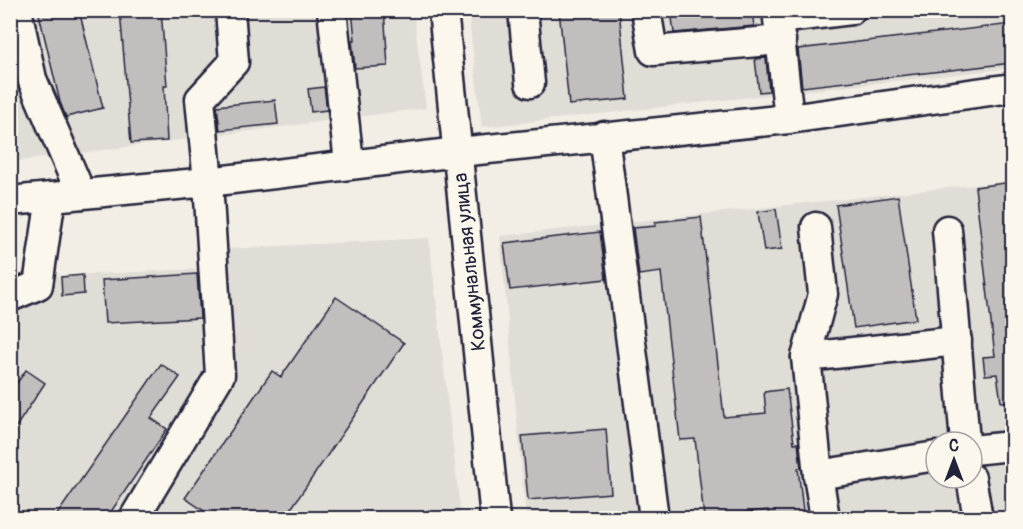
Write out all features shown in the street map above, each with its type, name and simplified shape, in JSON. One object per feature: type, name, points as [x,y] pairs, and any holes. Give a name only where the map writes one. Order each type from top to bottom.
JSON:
[{"type":"street","points":[[17,10],[32,79],[81,194]]},
{"type":"street","points":[[134,519],[220,375],[208,182],[200,99],[234,62],[230,10]]},
{"type":"street","points":[[332,10],[349,163]]},
{"type":"street","name":"Коммунальная улица","points":[[443,10],[493,517]]},
{"type":"street","points":[[523,10],[530,83]]},
{"type":"street","points":[[646,10],[653,51],[781,40]]},
{"type":"street","points":[[789,118],[778,19],[851,10]]},
{"type":"street","points":[[10,201],[208,182],[349,163],[789,118],[1012,88]]},
{"type":"street","points":[[604,136],[654,519]]},
{"type":"street","points":[[10,297],[38,285],[51,197]]},
{"type":"street","points":[[816,227],[824,294],[806,357],[818,475],[825,519]]},
{"type":"street","points":[[946,230],[964,430]]},
{"type":"street","points":[[806,357],[957,341]]},
{"type":"street","points":[[984,449],[1012,446]]},
{"type":"street","points":[[818,475],[924,458]]},
{"type":"street","points":[[973,490],[978,519]]},
{"type":"shaded area","points":[[11,11],[413,11],[426,108],[11,162]]},
{"type":"shaded area","points":[[468,11],[1012,11],[1012,68],[482,127]]},
{"type":"shaded area","points":[[1012,181],[1012,518],[526,518],[500,236]]},
{"type":"shaded area","points":[[429,238],[461,518],[11,518],[10,278],[222,268],[226,249]]},
{"type":"building","points":[[38,10],[79,10],[103,108],[66,117],[60,102]]},
{"type":"building","points":[[120,10],[161,10],[167,86],[164,86],[167,141],[131,143]]},
{"type":"building","points":[[352,10],[384,10],[388,66],[355,68]]},
{"type":"building","points":[[559,10],[619,10],[628,99],[569,105]]},
{"type":"building","points":[[671,10],[752,10],[754,26],[674,33]]},
{"type":"building","points":[[1012,24],[1012,63],[802,87],[798,49]]},
{"type":"building","points":[[766,58],[769,91],[759,92],[755,59]]},
{"type":"building","points":[[324,87],[327,110],[311,112],[308,89]]},
{"type":"building","points":[[275,100],[278,124],[220,130],[217,106]]},
{"type":"building","points":[[1012,182],[1012,401],[1001,402],[997,374],[985,375],[983,357],[995,356],[975,187]]},
{"type":"building","points":[[898,196],[916,319],[854,328],[836,205]]},
{"type":"building","points":[[776,209],[782,249],[764,251],[758,212]]},
{"type":"building","points":[[701,217],[724,417],[766,413],[764,392],[787,389],[794,443],[798,443],[801,468],[798,468],[804,519],[769,519],[768,510],[704,517],[695,439],[680,440],[661,272],[639,275],[633,228],[656,226],[655,222]]},
{"type":"building","points":[[600,232],[606,279],[510,290],[504,243]]},
{"type":"building","points":[[197,274],[200,318],[105,323],[102,280]]},
{"type":"building","points":[[83,275],[84,294],[62,296],[61,277]]},
{"type":"building","points":[[336,297],[404,343],[284,519],[216,519],[185,498],[272,371],[281,377]]},
{"type":"building","points":[[161,364],[180,377],[151,418],[167,429],[106,519],[54,519]]},
{"type":"building","points":[[26,370],[45,383],[10,436],[10,393]]},
{"type":"building","points":[[606,429],[611,493],[528,500],[522,436]]}]
